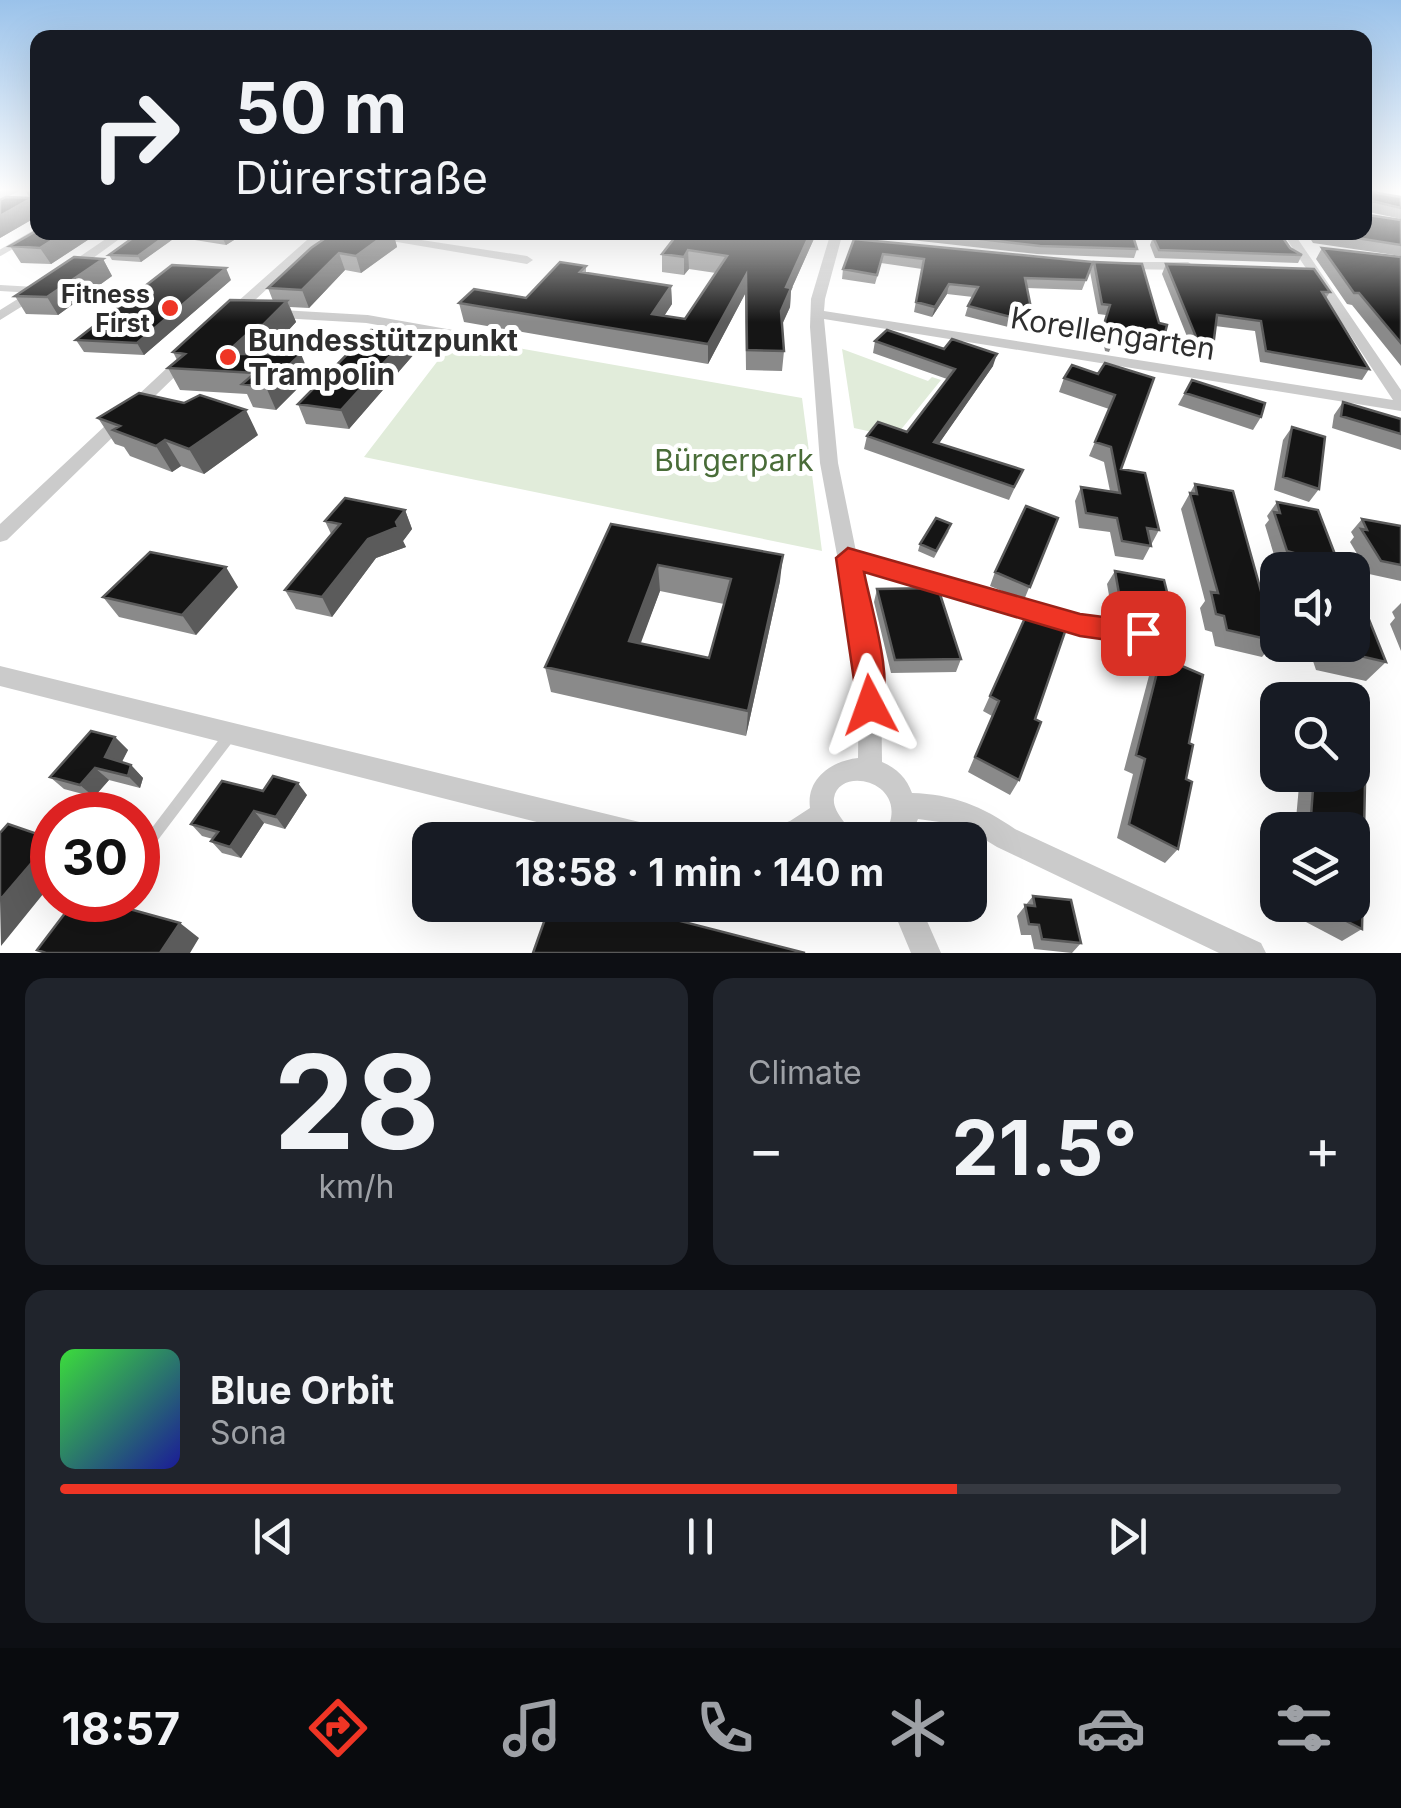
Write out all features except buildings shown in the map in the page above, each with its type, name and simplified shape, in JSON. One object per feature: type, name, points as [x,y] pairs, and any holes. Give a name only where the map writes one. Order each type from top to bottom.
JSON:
[{"type":"street","points":[[0,316],[112,240]]},
{"type":"street","points":[[216,330],[314,240]]},
{"type":"street","points":[[396,240],[528,260]]},
{"type":"street","points":[[835,240],[817,314],[829,463],[870,674],[870,768]]},
{"type":"street","points":[[1292,240],[1401,403]]},
{"type":"street","points":[[1298,249],[1315,251]]},
{"type":"street","points":[[1105,265],[1208,266]]},
{"type":"street","points":[[1295,270],[1312,271]]},
{"type":"street","name":"Korellengarten","points":[[817,314],[1401,403]]},
{"type":"street","points":[[0,535],[203,342]]},
{"type":"street","points":[[0,676],[588,822]]},
{"type":"street","points":[[829,822],[823,815],[826,783],[837,772],[870,768],[898,789],[905,806],[904,822]]},
{"type":"street","points":[[905,806],[953,806],[970,812],[1006,838],[1250,953]]},
{"type":"street","points":[[812,822],[823,815]]},
{"type":"street","points":[[912,922],[926,953]]},
{"type":"lane","points":[[0,253],[30,235]]},
{"type":"lane","points":[[0,288],[38,290]]},
{"type":"lane","points":[[236,311],[254,312]]},
{"type":"lane","points":[[273,313],[367,319],[452,334]]},
{"type":"lane","points":[[848,558],[1080,625],[1174,637]]},
{"type":"lane","points":[[160,827],[232,733]]},
{"type":"green space","name":"Bürgerpark","points":[[456,337],[802,398],[822,551],[364,457]]},
{"type":"green space","points":[[842,349],[928,381],[932,377],[941,380],[895,437],[854,428]]},
{"type":"place","name":"Fitness First","points":[[170,308]]},
{"type":"place","name":"Bundesstützpunkt Trampolin","points":[[228,357]]},
{"type":"route","points":[[870,705],[870,674],[848,558],[1080,625],[1143,633]]}]
